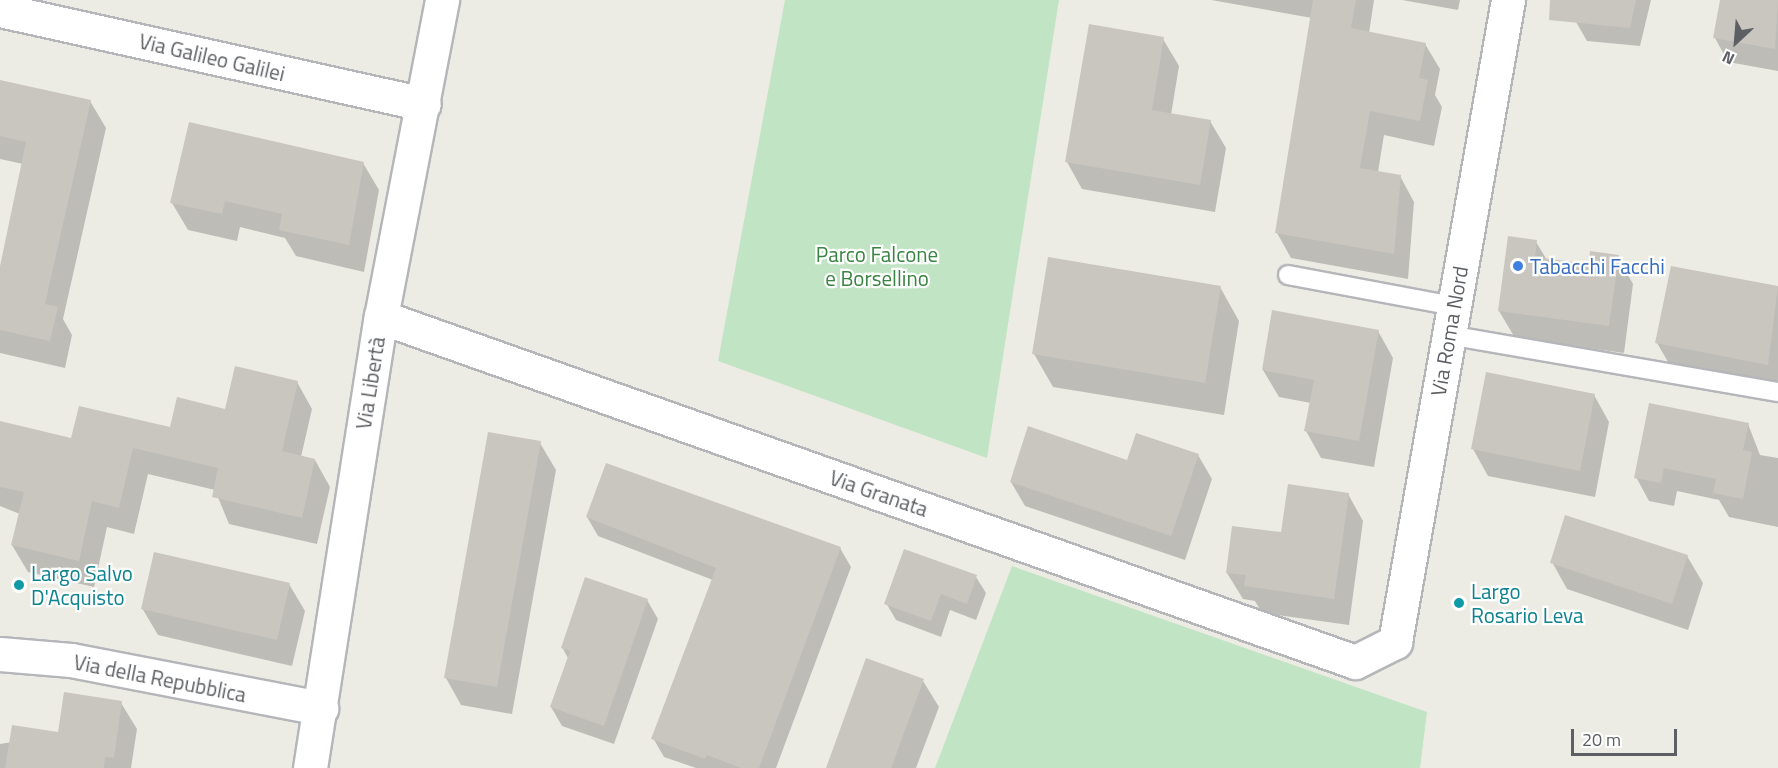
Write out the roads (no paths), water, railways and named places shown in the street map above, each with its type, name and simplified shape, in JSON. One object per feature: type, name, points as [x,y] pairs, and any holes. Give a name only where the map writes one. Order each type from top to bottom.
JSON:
[{"type":"street","name":"Via Libertà","points":[[310,768],[381,317],[424,104],[442,0]]},
{"type":"street","name":"Via Roma Nord","points":[[1378,655],[1395,642],[1508,0]]},
{"type":"street","name":"Via Galileo Galilei","points":[[0,10],[424,104]]},
{"type":"street","name":"Via Granata","points":[[381,317],[1355,662],[1378,655]]},
{"type":"street","name":"Via della Repubblica","points":[[0,654],[71,660],[321,708]]},
{"type":"lane","points":[[1288,275],[1451,321],[1778,392]]},
{"type":"place","name":"Tabacchi Facchi","points":[[1518,266]]},
{"type":"place","name":"Largo Salvo D'Acquisto","points":[[19,585]]},
{"type":"place","name":"Largo Rosario Leva","points":[[1459,603]]},
{"type":"park label","name":"Parco Falcone e Borsellino","points":[[877,266]]}]
